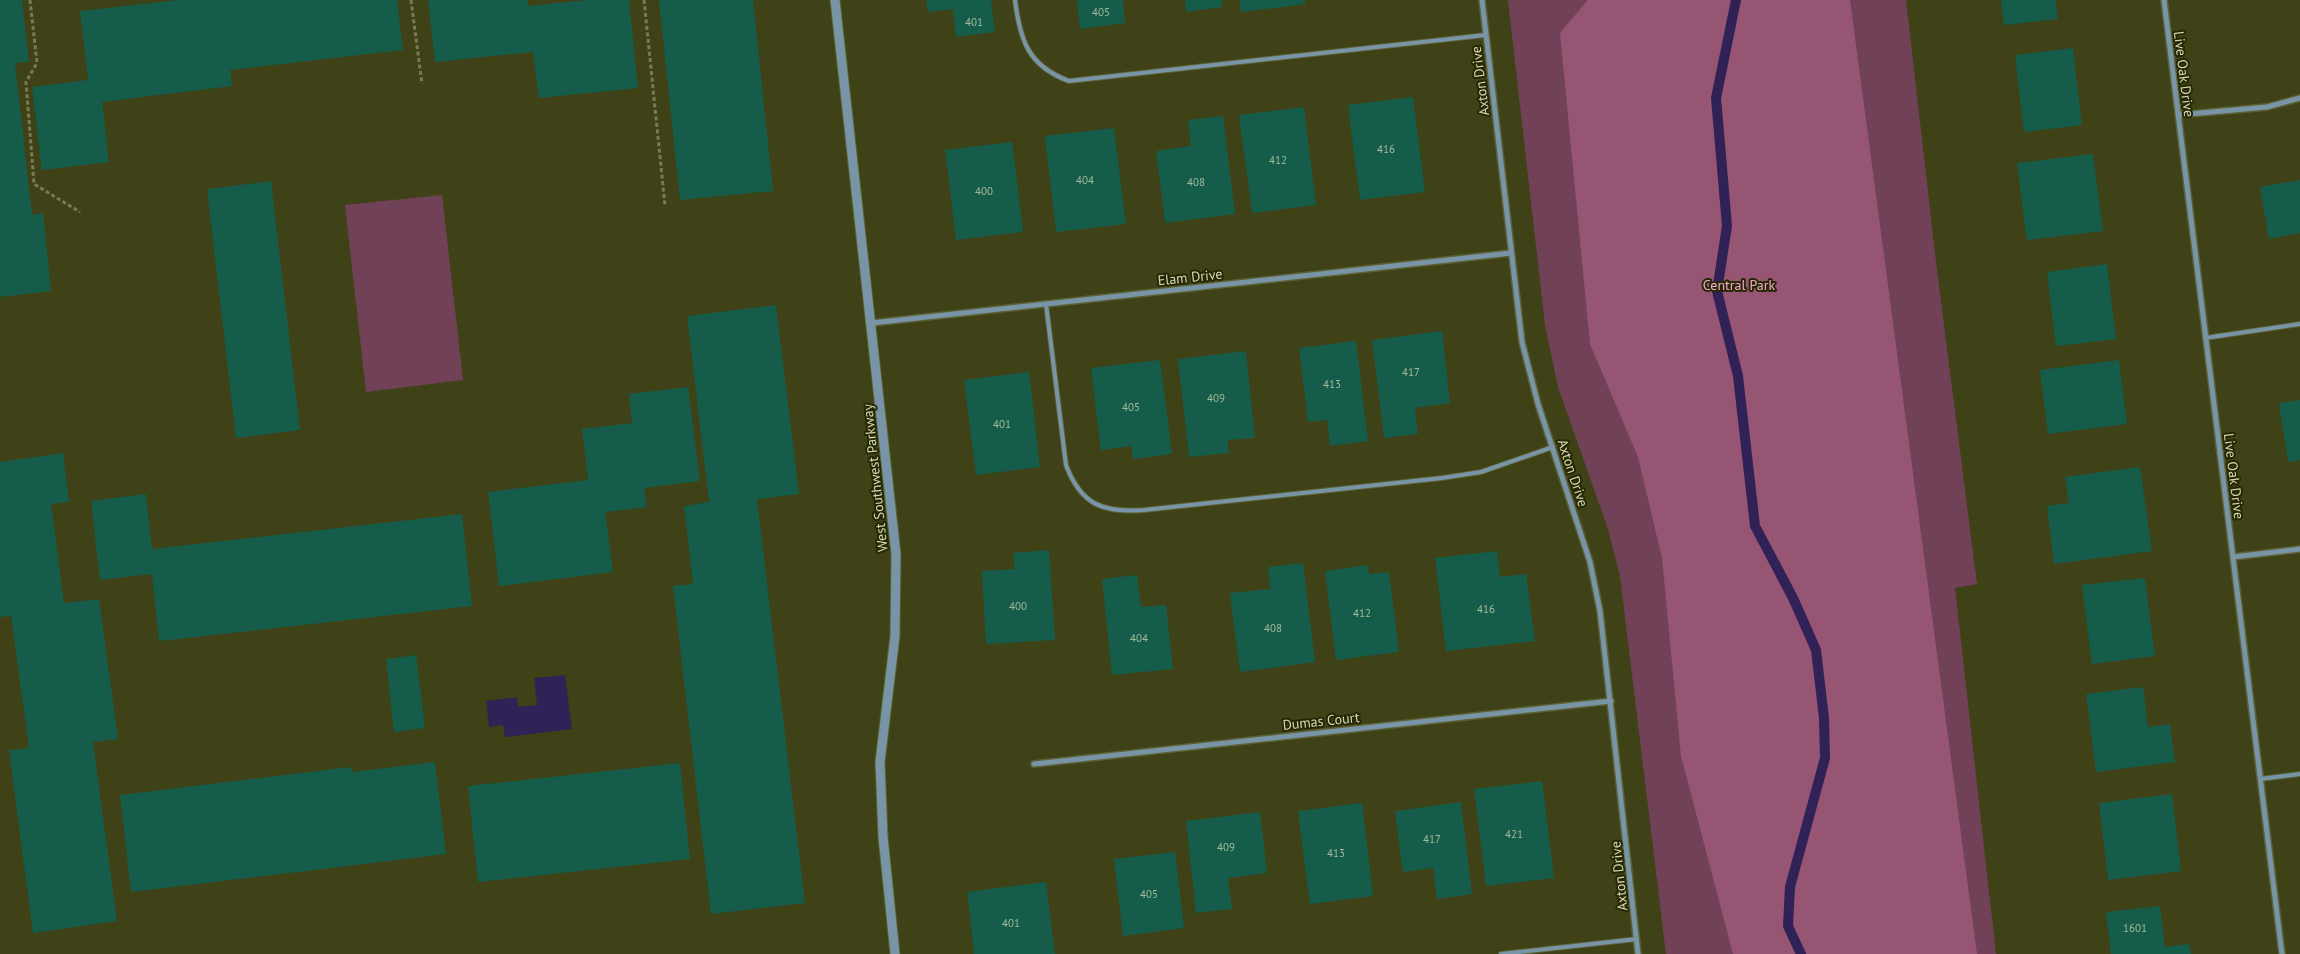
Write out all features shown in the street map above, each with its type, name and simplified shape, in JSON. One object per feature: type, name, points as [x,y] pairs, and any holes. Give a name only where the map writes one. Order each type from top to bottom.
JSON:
[{"type":"street","name":"West Southwest Parkway","points":[[836,0],[896,554],[895,636],[880,762],[883,837],[896,954]]},
{"type":"street","name":"Axton Drive","points":[[1482,0],[1518,316],[1527,365],[1597,588],[1638,954]]},
{"type":"street","name":"Live Oak Drive","points":[[2164,0],[2282,954]]},
{"type":"street","points":[[2178,115],[2267,107],[2300,98]]},
{"type":"street","name":"Elam Drive","points":[[872,323],[1511,253]]},
{"type":"street","points":[[2233,557],[2300,549]]},
{"type":"street","name":"Dumas Court","points":[[1034,764],[1611,701]]},
{"type":"lane","points":[[1015,0],[1018,24],[1027,50],[1044,68],[1056,76],[1069,81],[1486,35]]},
{"type":"lane","points":[[1046,304],[1066,465],[1072,481],[1087,500],[1112,510],[1144,510],[1442,478],[1481,472],[1553,447]]},
{"type":"lane","points":[[2205,338],[2300,324]]},
{"type":"lane","points":[[2260,779],[2300,774]]},
{"type":"lane","points":[[1501,954],[1637,939]]},
{"type":"path","points":[[30,0],[37,62],[26,82],[34,184],[80,212]]},
{"type":"path","points":[[411,0],[422,84]]},
{"type":"path","points":[[644,0],[665,206]]},
{"type":"green space","name":"Central Park","points":[[1508,0],[1906,0],[1936,262],[1977,584],[1955,588],[1996,954],[1666,954],[1620,576],[1608,529],[1558,387],[1545,325]]},
{"type":"green space","name":"Central Park","points":[[1588,0],[1850,0],[1977,954],[1733,954],[1681,756],[1662,558],[1638,457],[1590,344],[1560,33]]},
{"type":"green space","points":[[442,195],[463,380],[366,392],[345,205]]},
{"type":"shaded area","points":[[565,675],[572,729],[505,737],[503,725],[489,727],[486,701],[517,697],[518,707],[537,705],[534,678]]},
{"type":"building","points":[[0,0],[22,0],[29,62],[15,63],[32,215],[43,213],[51,291],[0,297]]},
{"type":"building","points":[[178,0],[397,0],[403,50],[230,70],[232,86],[102,102],[109,162],[42,170],[32,87],[88,80],[80,11]]},
{"type":"building","points":[[428,0],[528,0],[528,6],[587,0],[629,0],[638,88],[539,98],[533,52],[435,62]]},
{"type":"building","points":[[659,0],[753,0],[773,191],[680,200]]},
{"type":"building","points":[[926,0],[991,0],[995,32],[956,37],[953,9],[928,12]]},
{"type":"building","points":[[1077,0],[1123,0],[1125,23],[1080,29]]},
{"type":"building","points":[[1185,0],[1222,0],[1222,7],[1186,12]]},
{"type":"building","points":[[1239,0],[1305,0],[1305,4],[1241,12]]},
{"type":"building","points":[[2001,0],[2055,0],[2058,19],[2004,25]]},
{"type":"building","points":[[2073,48],[2082,125],[2024,132],[2015,55]]},
{"type":"building","points":[[1413,97],[1425,192],[1360,200],[1348,105]]},
{"type":"building","points":[[1304,107],[1316,205],[1252,213],[1239,115]]},
{"type":"building","points":[[1223,116],[1235,214],[1165,223],[1156,151],[1191,146],[1188,120]]},
{"type":"building","points":[[1114,128],[1126,224],[1056,232],[1045,136]]},
{"type":"building","points":[[1012,142],[1023,232],[956,240],[945,150]]},
{"type":"building","points":[[2093,154],[2103,231],[2027,240],[2017,163]]},
{"type":"building","points":[[2300,180],[2300,233],[2269,239],[2260,187]]},
{"type":"building","points":[[271,181],[300,430],[236,438],[207,189]]},
{"type":"building","points":[[2107,264],[2116,339],[2056,346],[2047,272]]},
{"type":"building","points":[[776,305],[799,494],[757,499],[805,903],[711,914],[673,586],[693,584],[684,506],[709,502],[687,316]]},
{"type":"building","points":[[1442,331],[1450,403],[1415,408],[1418,434],[1384,438],[1372,340]]},
{"type":"building","points":[[1356,341],[1368,441],[1330,446],[1327,420],[1308,422],[1299,348]]},
{"type":"building","points":[[1246,351],[1255,438],[1228,440],[1229,453],[1189,457],[1178,359]]},
{"type":"building","points":[[1160,360],[1172,454],[1133,459],[1131,446],[1101,450],[1091,368]]},
{"type":"building","points":[[2119,360],[2127,424],[2048,434],[2040,370]]},
{"type":"building","points":[[1029,372],[1040,467],[976,475],[964,380]]},
{"type":"building","points":[[688,387],[700,481],[644,488],[647,507],[605,512],[613,572],[499,586],[488,492],[588,480],[582,429],[632,423],[629,394]]},
{"type":"building","points":[[2300,400],[2300,460],[2288,462],[2279,403]]},
{"type":"building","points":[[63,453],[69,502],[51,504],[64,603],[99,599],[118,739],[93,742],[117,921],[33,933],[9,750],[29,748],[11,616],[0,617],[0,462]]},
{"type":"building","points":[[2140,467],[2152,551],[2054,564],[2047,506],[2069,503],[2065,477]]},
{"type":"building","points":[[146,494],[152,549],[462,514],[472,606],[159,641],[152,574],[100,580],[91,501]]},
{"type":"building","points":[[1049,550],[1055,640],[986,644],[982,571],[1015,569],[1013,553]]},
{"type":"building","points":[[1497,551],[1500,577],[1526,574],[1535,641],[1446,651],[1435,558]]},
{"type":"building","points":[[1303,563],[1315,662],[1240,672],[1230,593],[1270,589],[1268,567]]},
{"type":"building","points":[[1368,565],[1369,574],[1389,572],[1399,652],[1336,660],[1325,571]]},
{"type":"building","points":[[1137,575],[1141,607],[1166,605],[1173,669],[1112,675],[1102,579]]},
{"type":"building","points":[[2145,578],[2155,656],[2092,664],[2082,585]]},
{"type":"building","points":[[416,655],[425,728],[394,732],[386,659]]},
{"type":"building","points":[[2143,687],[2148,727],[2170,724],[2175,762],[2096,772],[2086,694]]},
{"type":"building","points":[[435,762],[446,854],[131,892],[120,795],[351,767],[352,772]]},
{"type":"building","points":[[680,763],[690,859],[478,882],[468,786]]},
{"type":"building","points":[[1542,781],[1554,878],[1486,886],[1474,789]]},
{"type":"building","points":[[2172,794],[2181,871],[2108,880],[2099,803]]},
{"type":"building","points":[[1461,802],[1472,894],[1437,899],[1433,868],[1403,872],[1395,811]]},
{"type":"building","points":[[1362,803],[1373,896],[1310,904],[1298,811]]},
{"type":"building","points":[[1260,812],[1267,873],[1228,878],[1232,909],[1196,913],[1186,821]]},
{"type":"building","points":[[1175,852],[1184,928],[1123,936],[1114,859]]},
{"type":"building","points":[[1046,882],[1055,954],[974,954],[967,892]]},
{"type":"building","points":[[2160,906],[2165,947],[2189,944],[2191,954],[2111,954],[2106,912]]},
{"type":"waterway","points":[[1736,0],[1716,98],[1727,226],[1717,291],[1738,376],[1755,526],[1793,598],[1816,650],[1824,718],[1825,758],[1790,887],[1788,926],[1801,954]]}]
